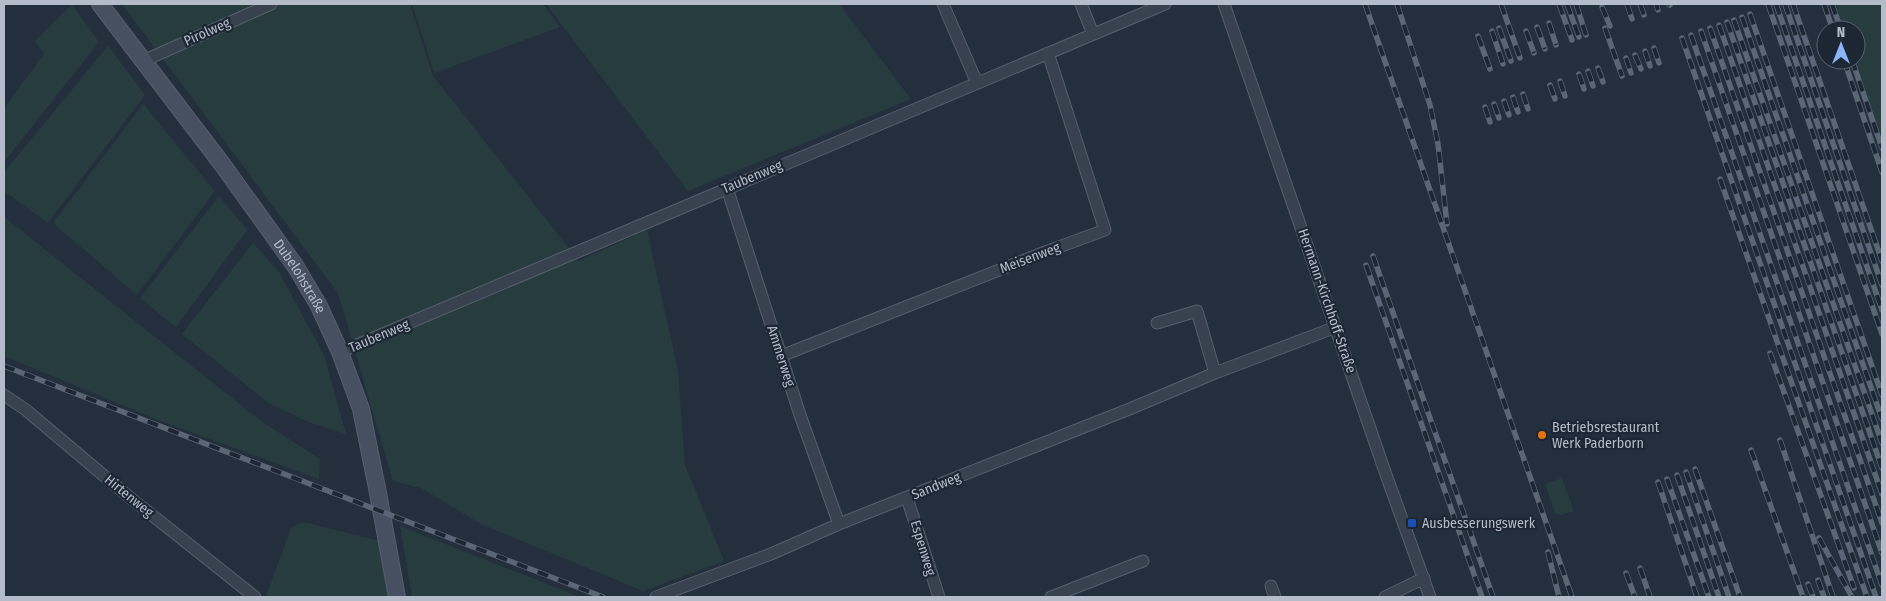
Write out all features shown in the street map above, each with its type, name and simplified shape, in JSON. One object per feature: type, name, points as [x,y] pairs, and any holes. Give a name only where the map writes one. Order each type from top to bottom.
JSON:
[{"type":"main road","name":"Dubelohstraße","points":[[100,4],[222,164],[296,266],[319,306],[340,352],[361,409],[397,597]]},
{"type":"street","name":"Pirolweg","points":[[143,61],[271,4]]},
{"type":"street","points":[[943,4],[976,83]]},
{"type":"street","points":[[1081,4],[1092,34]]},
{"type":"street","name":"Taubenweg","points":[[340,352],[1164,4]]},
{"type":"street","name":"Hermann-Kirchhoff-Straße","points":[[1224,4],[1384,470],[1430,597]]},
{"type":"street","name":"Meisenweg","points":[[781,356],[1105,230],[1048,53]]},
{"type":"street","name":"Ammerweg","points":[[727,188],[781,356],[839,524]]},
{"type":"street","points":[[1158,323],[1197,311],[1215,373]]},
{"type":"street","name":"Sandweg","points":[[656,597],[771,554],[839,524],[1146,403],[1215,373],[1336,327]]},
{"type":"street","name":"Hirtenweg","points":[[4,395],[26,410],[128,496],[255,597]]},
{"type":"street","name":"Espenweg","points":[[907,498],[939,597]]},
{"type":"street","points":[[1051,597],[1142,561]]},
{"type":"street","points":[[1385,597],[1424,578]]},
{"type":"street","points":[[1271,586],[1275,597]]},
{"type":"green space","points":[[72,4],[99,42],[4,162],[4,108],[44,54],[35,41]]},
{"type":"green space","points":[[122,4],[410,4],[433,76],[579,261],[647,230],[678,371],[685,465],[724,561],[643,591],[481,524],[421,488],[393,481],[338,293]]},
{"type":"green space","points":[[412,4],[543,4],[560,27],[434,73]]},
{"type":"green space","points":[[546,4],[839,4],[911,99],[688,191]]},
{"type":"green space","points":[[1835,4],[1882,4],[1882,140],[1858,70],[1866,70],[1866,20],[1841,20]]},
{"type":"green space","points":[[108,46],[145,95],[48,223],[4,191],[4,172]]},
{"type":"green space","points":[[143,104],[215,191],[137,295],[53,223]]},
{"type":"green space","points":[[219,196],[247,230],[176,327],[140,298]]},
{"type":"green space","points":[[4,217],[261,421],[320,459],[319,479],[158,420],[4,356]]},
{"type":"green space","points":[[253,243],[279,272],[324,355],[346,434],[308,422],[269,403],[182,334]]},
{"type":"green space","points":[[1562,478],[1574,511],[1561,515],[1555,513],[1545,484]]},
{"type":"green space","points":[[303,522],[380,541],[390,597],[266,597],[291,528]]},
{"type":"green space","points":[[400,526],[580,597],[412,597]]},
{"type":"railway","points":[[1365,4],[1572,597]]},
{"type":"railway","points":[[1397,4],[1430,105],[1438,144],[1447,224]]},
{"type":"railway","points":[[1501,4],[1520,58]]},
{"type":"railway","points":[[1559,4],[1572,40]]},
{"type":"railway","points":[[1567,4],[1579,37]]},
{"type":"railway","points":[[1576,4],[1586,35]]},
{"type":"railway","points":[[1627,4],[1632,19]]},
{"type":"railway","points":[[1640,4],[1644,15]]},
{"type":"railway","points":[[1656,4],[1658,10]]},
{"type":"railway","points":[[1768,4],[1882,334]]},
{"type":"railway","points":[[1776,4],[1882,310]]},
{"type":"railway","points":[[1785,4],[1882,285]]},
{"type":"railway","points":[[1793,4],[1882,261]]},
{"type":"railway","points":[[1824,4],[1830,20]]},
{"type":"railway","points":[[1832,4],[1838,20]]},
{"type":"railway","points":[[1602,7],[1610,26]]},
{"type":"railway","points":[[1750,14],[1882,395]]},
{"type":"railway","points":[[1742,17],[1882,419]]},
{"type":"railway","points":[[1734,20],[1882,443]]},
{"type":"railway","points":[[1727,22],[1882,468]]},
{"type":"railway","points":[[1549,23],[1556,45]]},
{"type":"railway","points":[[1719,25],[1882,494]]},
{"type":"railway","points":[[1537,27],[1545,49]]},
{"type":"railway","points":[[1499,28],[1511,61]]},
{"type":"railway","points":[[1605,28],[1622,76]]},
{"type":"railway","points":[[1710,28],[1882,523]]},
{"type":"railway","points":[[1492,31],[1503,64]]},
{"type":"railway","points":[[1526,31],[1534,53]]},
{"type":"railway","points":[[1701,31],[1882,553]]},
{"type":"railway","points":[[1691,35],[1882,585]]},
{"type":"railway","points":[[1478,36],[1490,69]]},
{"type":"railway","points":[[1682,38],[1876,597]]},
{"type":"railway","points":[[1654,48],[1659,63]]},
{"type":"railway","points":[[1645,51],[1650,66]]},
{"type":"railway","points":[[1635,55],[1641,69]]},
{"type":"railway","points":[[1626,58],[1631,73]]},
{"type":"railway","points":[[1598,68],[1603,82]]},
{"type":"railway","points":[[1847,70],[1882,172]]},
{"type":"railway","points":[[1855,70],[1882,148]]},
{"type":"railway","points":[[1588,71],[1593,86]]},
{"type":"railway","points":[[1579,74],[1584,89]]},
{"type":"railway","points":[[1560,81],[1565,96]]},
{"type":"railway","points":[[1550,85],[1555,99]]},
{"type":"railway","points":[[1523,94],[1528,109]]},
{"type":"railway","points":[[1513,97],[1518,112]]},
{"type":"railway","points":[[1504,101],[1509,115]]},
{"type":"railway","points":[[1494,104],[1499,118]]},
{"type":"railway","points":[[1485,107],[1490,122]]},
{"type":"railway","points":[[1720,179],[1867,597]]},
{"type":"railway","points":[[1373,256],[1493,597]]},
{"type":"railway","points":[[1366,265],[1482,597]]},
{"type":"railway","points":[[1770,353],[1854,588]]},
{"type":"railway","points":[[4,366],[603,597]]},
{"type":"railway","points":[[1780,440],[1833,597]]},
{"type":"railway","points":[[1751,450],[1803,597]]},
{"type":"railway","points":[[1695,469],[1740,597]]},
{"type":"railway","points":[[1686,472],[1729,597]]},
{"type":"railway","points":[[1677,475],[1719,597]]},
{"type":"railway","points":[[1667,479],[1709,597]]},
{"type":"railway","points":[[1658,482],[1697,597]]},
{"type":"railway","points":[[1819,538],[1852,597]]},
{"type":"railway","points":[[1548,552],[1559,597]]},
{"type":"railway","points":[[1640,568],[1650,597]]},
{"type":"railway","points":[[1626,573],[1635,597]]},
{"type":"railway","points":[[1818,580],[1824,597]]},
{"type":"railway","points":[[1808,584],[1813,597]]},
{"type":"place","name":"Betriebsrestaurant Werk Paderborn","points":[[1542,435]]},
{"type":"place","name":"Ausbesserungswerk","points":[[1412,523]]}]
